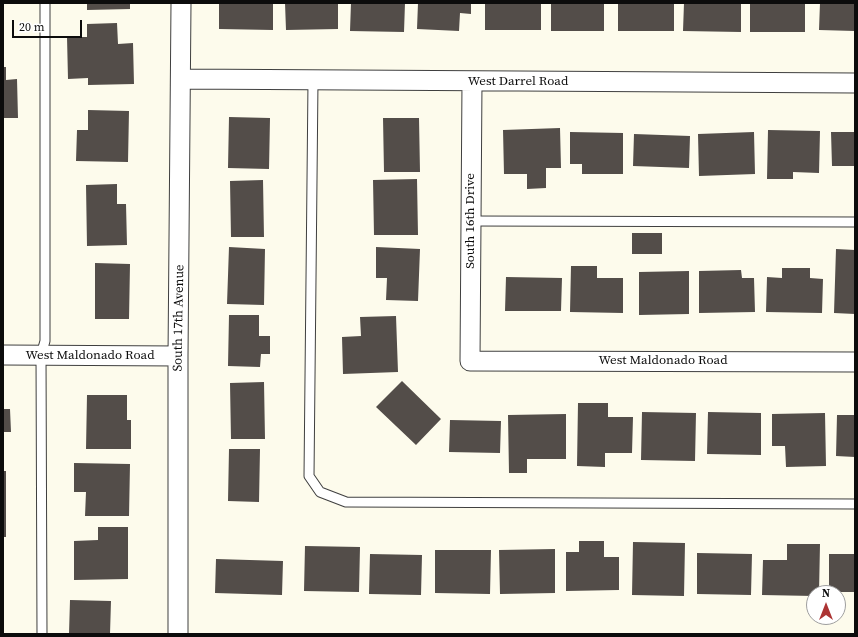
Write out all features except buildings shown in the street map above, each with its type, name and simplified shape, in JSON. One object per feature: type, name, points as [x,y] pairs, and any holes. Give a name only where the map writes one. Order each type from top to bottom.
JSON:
[{"type":"street","name":"South 17th Avenue","points":[[178,634],[178,356],[182,79],[181,3]]},
{"type":"street","name":"West Darrel Road","points":[[182,79],[472,82],[855,83]]},
{"type":"street","name":"South 16th Drive","points":[[470,361],[472,82]]},
{"type":"street","name":"West Maldonado Road","points":[[3,355],[178,356]]},
{"type":"street","name":"West Maldonado Road","points":[[470,361],[855,362]]},
{"type":"lane","points":[[42,634],[41,355],[46,331],[45,3]]},
{"type":"lane","points":[[313,81],[309,476],[320,492],[346,502],[855,504]]},
{"type":"lane","points":[[471,221],[855,222]]}]
